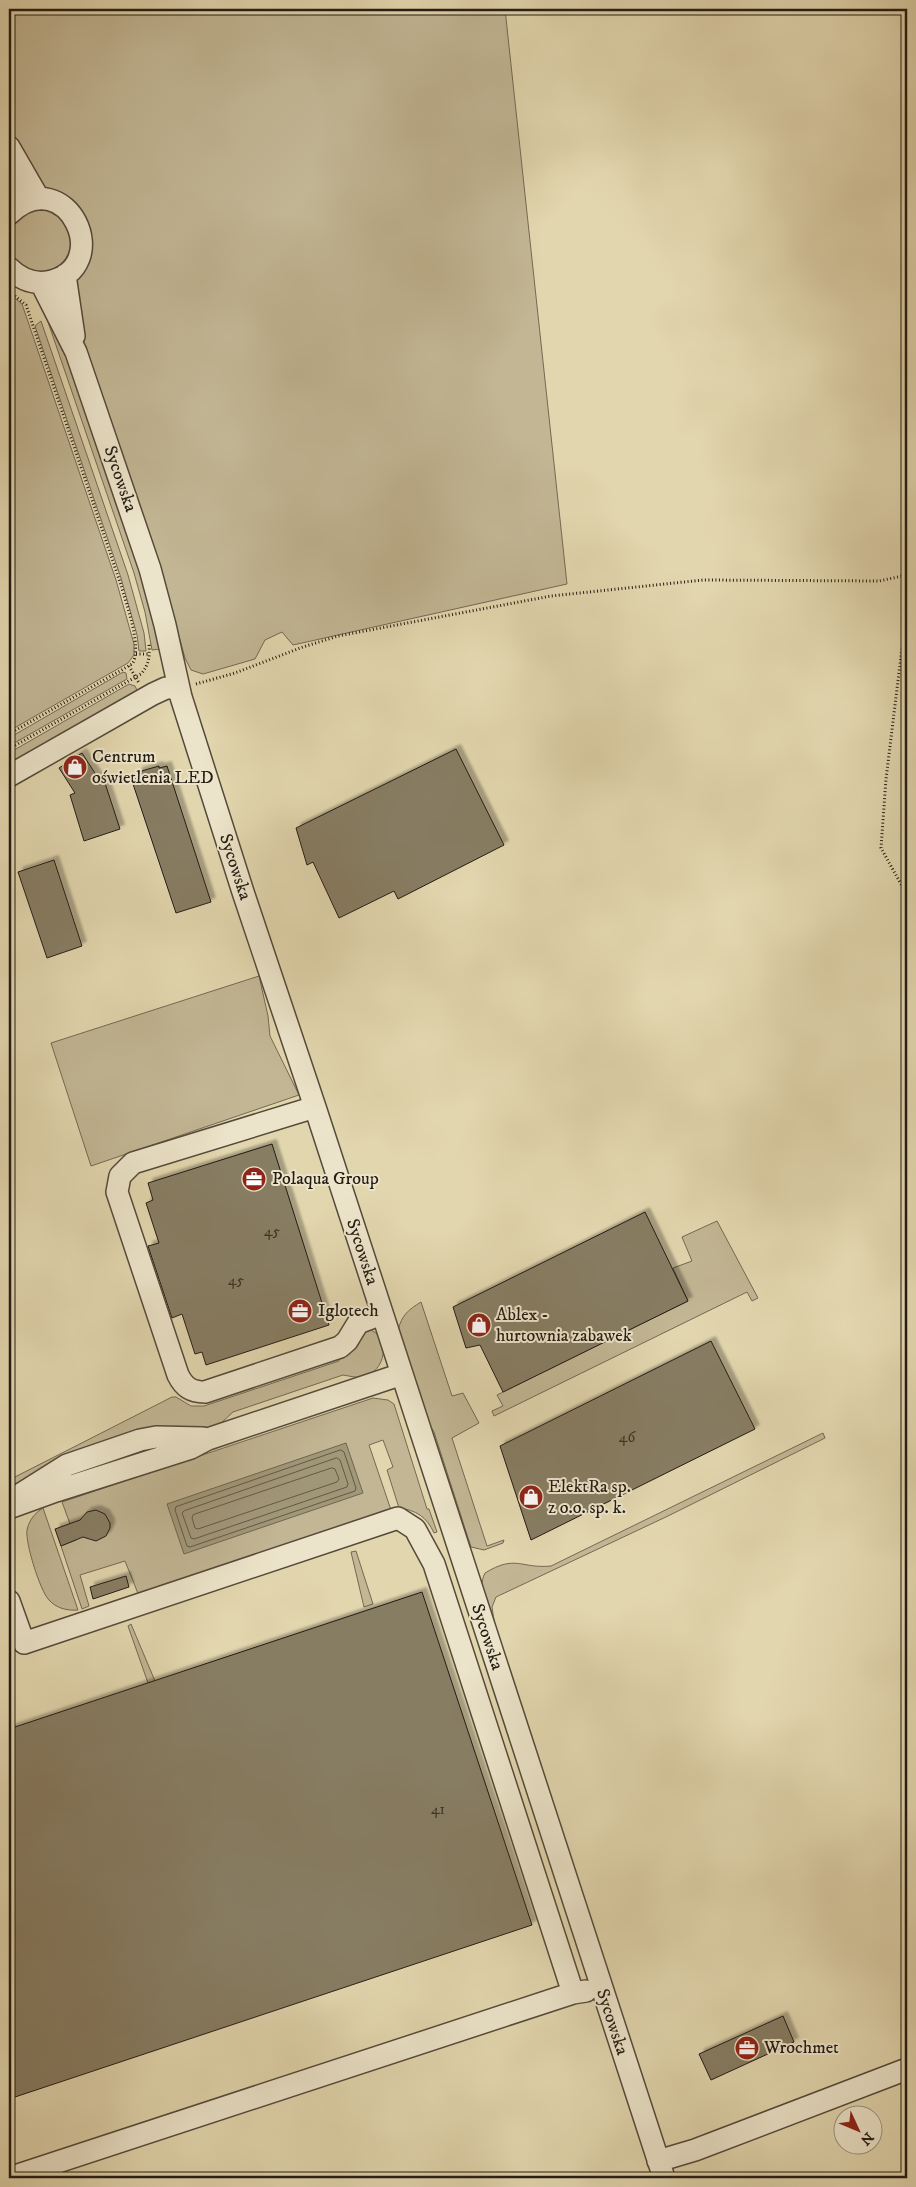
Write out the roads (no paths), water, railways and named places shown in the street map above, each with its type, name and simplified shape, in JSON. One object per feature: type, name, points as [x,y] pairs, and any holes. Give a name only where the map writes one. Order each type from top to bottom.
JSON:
[{"type":"street","points":[[9,147],[39,199]]},
{"type":"street","points":[[9,168],[12,210],[27,201],[50,200],[68,210],[80,227],[82,237],[78,258],[65,274],[54,280],[41,283],[22,279],[9,268]]},
{"type":"street","name":"Sycowska","points":[[65,274],[76,352]]},
{"type":"street","name":"Sycowska","points":[[41,283],[76,352],[153,579],[166,625],[178,688],[243,892],[315,1107],[661,2170]]},
{"type":"street","points":[[9,776],[153,694],[166,688],[178,688]]},
{"type":"street","points":[[315,1107],[133,1163],[120,1176],[117,1192],[178,1375],[188,1389],[196,1392],[206,1392],[340,1347],[347,1342],[358,1323],[382,1314]]},
{"type":"street","points":[[9,1508],[191,1448],[208,1439],[402,1374]]},
{"type":"street","points":[[9,1499],[27,1491],[67,1465],[140,1440],[156,1437],[208,1439]]},
{"type":"street","points":[[9,1601],[16,1645],[398,1518],[415,1529],[434,1564],[573,1993]]},
{"type":"street","points":[[9,2178],[573,1993],[601,1987]]},
{"type":"street","points":[[661,2170],[695,2150],[907,2069]]},
{"type":"water","points":[[346,1443],[363,1493],[184,1554],[167,1504]]},
{"type":"place","name":"Centrum oświetlenia LED","points":[[75,767]]},
{"type":"place","name":"Polaqua Group","points":[[254,1179]]},
{"type":"place","name":"Iglotech","points":[[300,1311]]},
{"type":"place","name":"Ablex - hurtownia zabawek","points":[[479,1325]]},
{"type":"place","name":"ElektRa sp. z o.o. sp. k.","points":[[531,1497]]},
{"type":"place","name":"Wrochmet","points":[[747,2048]]}]
